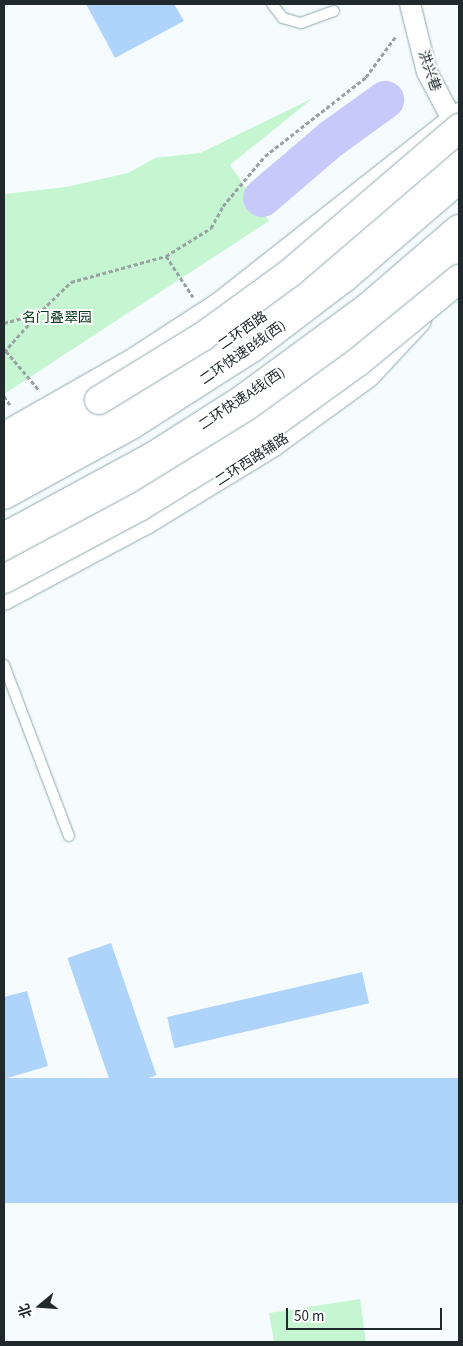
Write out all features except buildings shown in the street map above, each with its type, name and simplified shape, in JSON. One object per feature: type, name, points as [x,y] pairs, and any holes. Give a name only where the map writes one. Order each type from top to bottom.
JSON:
[{"type":"main road","points":[[4,453],[99,400],[275,285],[457,123]]},
{"type":"main road","name":"二环西路","points":[[4,474],[124,408],[241,332],[332,264],[459,154]]},
{"type":"main road","name":"二环快速B线(西)","points":[[4,495],[133,424],[245,353],[344,278],[459,179]]},
{"type":"main road","name":"二环快速A线(西)","points":[[4,537],[152,457],[243,399],[367,308],[459,230]]},
{"type":"main road","points":[[4,558],[146,482],[254,415],[347,348],[459,254]]},
{"type":"main road","points":[[4,579],[140,507],[256,435],[350,368],[459,279]]},
{"type":"street","name":"洪兴巷","points":[[410,4],[427,72],[457,123]]},
{"type":"street","points":[[4,432],[53,405],[203,313],[278,259],[457,123]]},
{"type":"street","name":"二环西路辅路","points":[[4,600],[180,505],[329,407],[391,357],[459,269]]},
{"type":"lane","points":[[272,4],[283,18],[301,23],[334,11]]},
{"type":"lane","points":[[4,665],[68,836]]},
{"type":"path","points":[[53,405],[5,351],[38,314],[71,282],[166,256],[211,228],[223,206],[265,156],[366,77],[396,36]]},
{"type":"path","points":[[166,256],[203,313]]},
{"type":"path","points":[[4,323],[38,314]]},
{"type":"green space","name":"名门叠翠园","points":[[313,98],[230,165],[269,221],[4,394],[4,194],[66,187],[128,173],[155,158],[200,153]]},
{"type":"green space","points":[[360,1299],[366,1342],[274,1342],[269,1313]]},
{"type":"waterway","points":[[262,198],[331,139],[385,100]]}]
